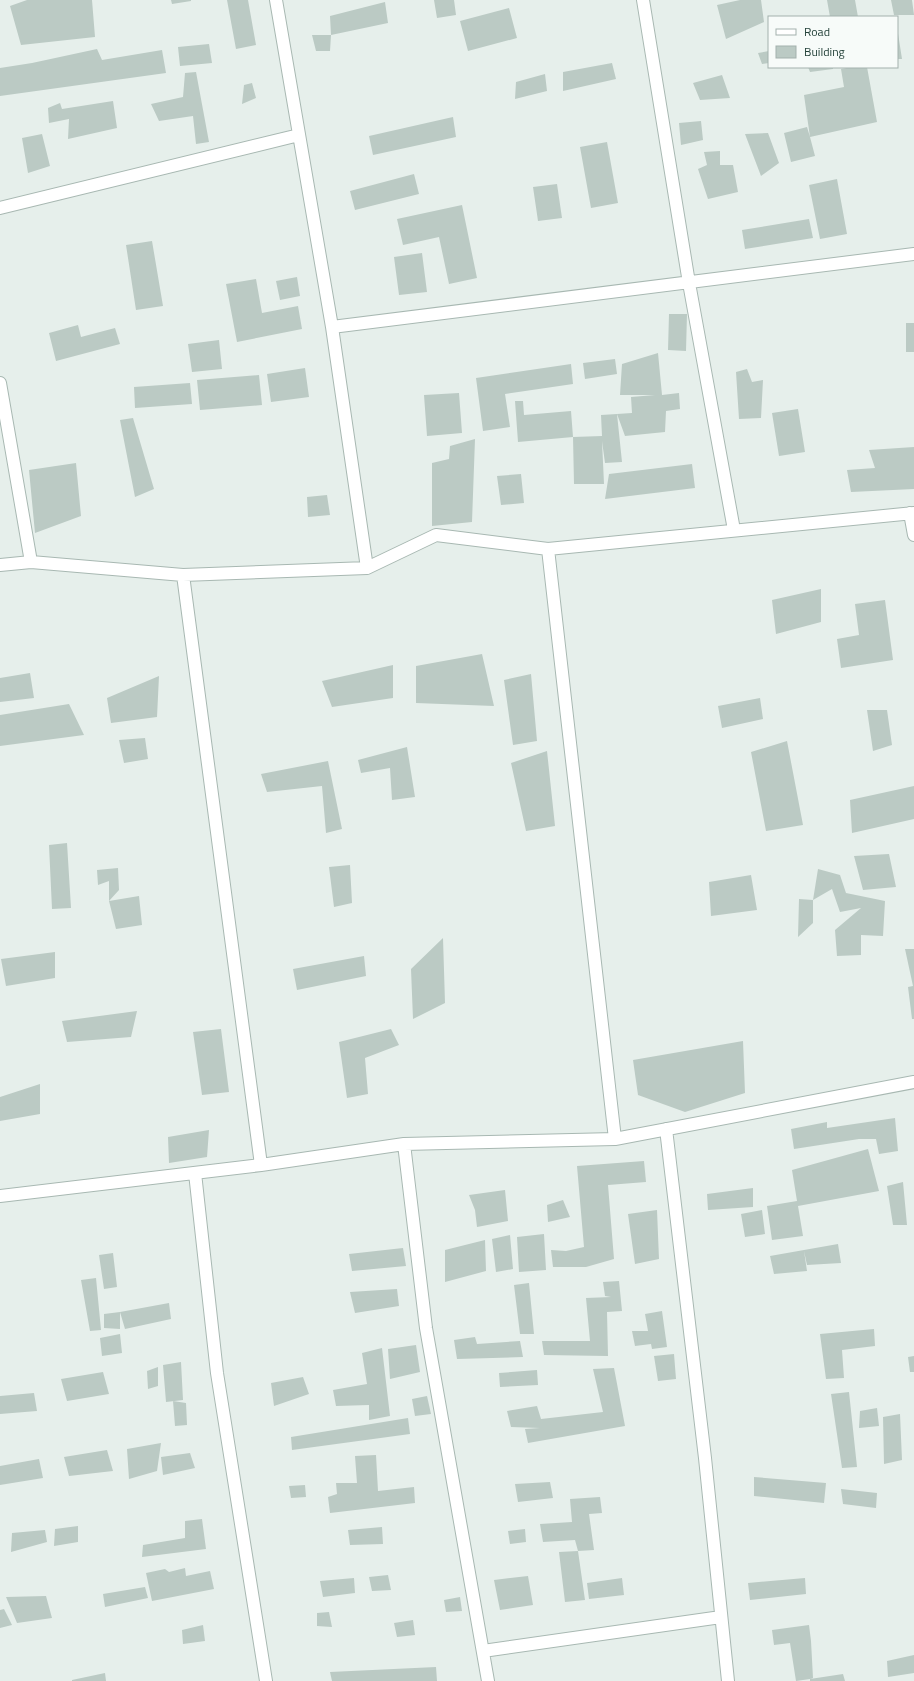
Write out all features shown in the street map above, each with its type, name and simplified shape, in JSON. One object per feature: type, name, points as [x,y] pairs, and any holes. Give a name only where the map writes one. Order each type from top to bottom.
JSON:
[{"type":"street","points":[[276,0],[332,326],[367,568]]},
{"type":"street","points":[[643,0],[689,283],[734,530]]},
{"type":"street","points":[[0,208],[299,135]]},
{"type":"street","points":[[332,326],[914,254]]},
{"type":"street","points":[[0,383],[31,562]]},
{"type":"street","points":[[0,565],[31,562],[183,575],[367,568],[436,535],[548,549],[912,513],[914,535]]},
{"type":"street","points":[[548,549],[615,1139]]},
{"type":"street","points":[[183,575],[261,1165]]},
{"type":"street","points":[[0,1196],[261,1165],[404,1144],[615,1139],[914,1082]]},
{"type":"street","points":[[666,1129],[705,1458],[728,1681]]},
{"type":"street","points":[[404,1144],[426,1328],[488,1681]]},
{"type":"street","points":[[195,1173],[217,1373],[266,1681]]},
{"type":"street","points":[[483,1651],[721,1617]]},
{"type":"building","points":[[27,0],[92,0],[95,37],[21,45],[10,6]]},
{"type":"building","points":[[171,0],[191,0],[191,1],[172,4]]},
{"type":"building","points":[[227,0],[248,0],[256,45],[236,49]]},
{"type":"building","points":[[434,0],[454,0],[456,15],[437,18]]},
{"type":"building","points":[[740,0],[761,0],[764,22],[726,39],[717,5]]},
{"type":"building","points":[[827,0],[855,0],[858,16],[830,16]]},
{"type":"building","points":[[891,0],[912,0],[914,15],[894,15]]},
{"type":"building","points":[[385,2],[388,23],[331,35],[330,16]]},
{"type":"building","points":[[509,8],[517,38],[468,51],[460,21]]},
{"type":"building","points":[[898,33],[902,59],[898,59]]},
{"type":"building","points":[[312,35],[331,35],[330,51],[316,51]]},
{"type":"building","points":[[209,44],[212,63],[180,66],[178,47]]},
{"type":"building","points":[[97,49],[102,60],[162,50],[166,73],[0,96],[0,68],[32,63]]},
{"type":"building","points":[[768,51],[768,63],[762,64],[758,53]]},
{"type":"building","points":[[612,63],[616,79],[563,91],[563,72]]},
{"type":"building","points":[[808,68],[833,68],[833,69],[810,72]]},
{"type":"building","points":[[867,68],[877,122],[810,137],[804,95],[844,87],[841,69]]},
{"type":"building","points":[[196,72],[209,142],[196,144],[193,116],[159,121],[151,104],[183,97],[185,73]]},
{"type":"building","points":[[545,74],[547,91],[515,99],[516,82]]},
{"type":"building","points":[[722,75],[730,98],[700,100],[693,83]]},
{"type":"building","points":[[252,83],[256,98],[242,104],[244,85]]},
{"type":"building","points":[[113,101],[117,128],[68,139],[69,119],[49,123],[48,108],[60,103],[62,109]]},
{"type":"building","points":[[453,117],[456,137],[373,155],[369,136]]},
{"type":"building","points":[[701,121],[703,140],[681,145],[679,123]]},
{"type":"building","points":[[807,127],[815,156],[791,162],[784,133]]},
{"type":"building","points":[[768,133],[779,163],[761,176],[745,134]]},
{"type":"building","points":[[42,134],[50,166],[28,173],[22,138]]},
{"type":"building","points":[[607,142],[618,203],[591,208],[580,147]]},
{"type":"building","points":[[720,151],[720,165],[733,165],[738,192],[708,199],[698,169],[707,165],[704,152]]},
{"type":"building","points":[[414,174],[419,194],[355,210],[350,191]]},
{"type":"building","points":[[837,179],[847,234],[820,239],[809,185]]},
{"type":"building","points":[[557,184],[562,218],[538,221],[533,187]]},
{"type":"building","points":[[462,205],[477,278],[449,284],[439,237],[403,245],[397,219]]},
{"type":"building","points":[[809,219],[813,238],[745,249],[742,230]]},
{"type":"building","points":[[152,241],[163,306],[136,310],[126,245]]},
{"type":"building","points":[[422,253],[427,292],[399,295],[394,257]]},
{"type":"building","points":[[297,277],[300,296],[280,300],[276,281]]},
{"type":"building","points":[[256,279],[262,313],[298,306],[302,329],[237,342],[226,284]]},
{"type":"building","points":[[669,314],[687,314],[686,351],[668,350]]},
{"type":"building","points":[[906,323],[914,323],[914,352],[906,352]]},
{"type":"building","points":[[78,325],[81,337],[115,328],[120,344],[56,361],[49,333]]},
{"type":"building","points":[[219,340],[222,369],[192,372],[188,344]]},
{"type":"building","points":[[658,353],[662,395],[679,393],[680,409],[666,411],[665,432],[625,436],[617,414],[632,413],[631,397],[655,395],[620,395],[622,364]]},
{"type":"building","points":[[615,359],[617,374],[585,379],[583,363]]},
{"type":"building","points":[[571,364],[573,384],[505,394],[510,427],[483,431],[476,378]]},
{"type":"building","points":[[305,368],[309,397],[271,402],[267,374]]},
{"type":"building","points":[[747,369],[752,382],[763,380],[761,418],[739,419],[736,372]]},
{"type":"building","points":[[259,375],[262,405],[200,410],[197,380]]},
{"type":"building","points":[[190,383],[192,404],[135,408],[134,387]]},
{"type":"building","points":[[459,393],[462,433],[427,436],[424,395]]},
{"type":"building","points":[[515,401],[523,401],[524,415],[571,411],[573,437],[518,442]]},
{"type":"building","points":[[798,409],[805,452],[779,456],[772,413]]},
{"type":"building","points":[[617,414],[622,462],[605,463],[602,441],[604,484],[574,484],[573,437],[602,436],[601,415]]},
{"type":"building","points":[[133,418],[154,489],[135,497],[120,420]]},
{"type":"building","points":[[475,439],[472,522],[432,526],[432,463],[449,459],[450,446]]},
{"type":"building","points":[[914,447],[914,489],[851,492],[847,470],[875,468],[869,450]]},
{"type":"building","points":[[76,463],[81,516],[35,533],[29,470]]},
{"type":"building","points":[[692,464],[695,488],[605,499],[609,474]]},
{"type":"building","points":[[521,474],[524,503],[501,505],[497,476]]},
{"type":"building","points":[[327,495],[330,515],[308,517],[307,497]]},
{"type":"building","points":[[821,589],[821,622],[776,634],[772,600]]},
{"type":"building","points":[[885,600],[893,660],[841,668],[837,639],[859,635],[855,604]]},
{"type":"building","points":[[482,654],[494,706],[416,703],[416,666]]},
{"type":"building","points":[[393,665],[393,698],[332,707],[322,681]]},
{"type":"building","points":[[30,673],[34,698],[0,702],[0,678]]},
{"type":"building","points":[[531,674],[537,741],[513,745],[504,680]]},
{"type":"building","points":[[159,676],[157,717],[111,723],[107,698]]},
{"type":"building","points":[[760,698],[763,719],[722,728],[718,706]]},
{"type":"building","points":[[69,704],[84,735],[0,746],[0,715]]},
{"type":"building","points":[[867,710],[887,710],[892,745],[873,751]]},
{"type":"building","points":[[145,738],[148,759],[124,763],[119,740]]},
{"type":"building","points":[[787,741],[803,825],[766,831],[751,752]]},
{"type":"building","points":[[407,747],[415,797],[392,800],[390,768],[361,773],[358,760]]},
{"type":"building","points":[[547,751],[555,826],[526,831],[511,763]]},
{"type":"building","points":[[328,761],[342,829],[326,833],[322,786],[267,792],[261,774]]},
{"type":"building","points":[[914,786],[914,819],[852,833],[850,800]]},
{"type":"building","points":[[67,843],[71,908],[52,909],[49,845]]},
{"type":"building","points":[[889,854],[896,887],[863,890],[854,856]]},
{"type":"building","points":[[350,865],[352,903],[334,907],[329,867]]},
{"type":"building","points":[[118,868],[119,890],[109,901],[109,881],[98,885],[97,870]]},
{"type":"building","points":[[818,869],[840,875],[846,893],[885,901],[883,936],[861,935],[861,955],[837,956],[835,930],[861,908],[840,912],[832,889],[813,900]]},
{"type":"building","points":[[751,875],[757,910],[711,916],[709,882]]},
{"type":"building","points":[[139,896],[142,925],[116,929],[109,901]]},
{"type":"building","points":[[799,899],[813,900],[813,923],[798,937]]},
{"type":"building","points":[[443,938],[445,1003],[413,1019],[411,969]]},
{"type":"building","points":[[905,949],[914,949],[914,1019],[912,1019],[908,987],[913,986]]},
{"type":"building","points":[[55,952],[55,978],[6,986],[1,959]]},
{"type":"building","points":[[364,956],[366,976],[297,990],[293,969]]},
{"type":"building","points":[[137,1011],[131,1037],[67,1042],[62,1021]]},
{"type":"building","points":[[221,1029],[229,1092],[202,1095],[193,1032]]},
{"type":"building","points":[[391,1029],[399,1045],[365,1058],[368,1094],[347,1098],[339,1042]]},
{"type":"building","points":[[743,1041],[745,1093],[685,1112],[638,1095],[633,1060]]},
{"type":"building","points":[[40,1084],[40,1114],[0,1121],[0,1097]]},
{"type":"building","points":[[895,1118],[898,1151],[879,1154],[876,1139],[859,1139],[794,1149],[791,1129],[827,1122],[827,1128]]},
{"type":"building","points":[[209,1130],[207,1157],[169,1163],[168,1137]]},
{"type":"building","points":[[868,1149],[879,1191],[798,1206],[803,1236],[772,1240],[767,1206],[797,1201],[792,1170]]},
{"type":"building","points":[[644,1161],[646,1182],[608,1185],[614,1259],[586,1267],[553,1267],[551,1250],[566,1251],[584,1247],[577,1166]]},
{"type":"building","points":[[903,1182],[907,1225],[893,1225],[887,1186]]},
{"type":"building","points":[[753,1188],[753,1207],[708,1210],[707,1194]]},
{"type":"building","points":[[505,1190],[508,1221],[477,1227],[475,1210],[469,1195]]},
{"type":"building","points":[[563,1200],[570,1217],[548,1222],[547,1205]]},
{"type":"building","points":[[657,1210],[659,1259],[635,1264],[628,1214]]},
{"type":"building","points":[[762,1210],[765,1234],[745,1237],[741,1214]]},
{"type":"building","points":[[544,1234],[546,1270],[519,1272],[517,1237]]},
{"type":"building","points":[[510,1235],[513,1269],[496,1272],[492,1239]]},
{"type":"building","points":[[485,1240],[486,1271],[445,1282],[445,1250]]},
{"type":"building","points":[[838,1244],[841,1263],[807,1265],[804,1251],[807,1271],[774,1274],[770,1256]]},
{"type":"building","points":[[403,1248],[406,1266],[352,1271],[349,1254]]},
{"type":"building","points":[[113,1253],[117,1287],[104,1289],[99,1255]]},
{"type":"building","points":[[96,1278],[101,1330],[90,1331],[81,1280]]},
{"type":"building","points":[[619,1281],[622,1311],[607,1312],[608,1356],[544,1355],[542,1341],[590,1341],[586,1298],[611,1297],[605,1296],[603,1282]]},
{"type":"building","points":[[529,1283],[534,1334],[520,1334],[514,1285]]},
{"type":"building","points":[[397,1289],[399,1306],[355,1313],[350,1292]]},
{"type":"building","points":[[169,1303],[171,1319],[125,1329],[120,1312]]},
{"type":"building","points":[[662,1311],[667,1347],[652,1349],[651,1344],[635,1346],[632,1331],[648,1331],[645,1314]]},
{"type":"building","points":[[120,1312],[120,1329],[104,1328],[104,1314]]},
{"type":"building","points":[[874,1329],[875,1346],[842,1350],[844,1378],[826,1379],[820,1334]]},
{"type":"building","points":[[120,1334],[122,1353],[102,1356],[100,1338]]},
{"type":"building","points":[[475,1337],[477,1344],[520,1341],[523,1357],[457,1359],[454,1340]]},
{"type":"building","points":[[416,1345],[420,1372],[390,1379],[388,1349]]},
{"type":"building","points":[[382,1348],[390,1416],[369,1420],[369,1405],[336,1406],[333,1390],[367,1384],[362,1353]]},
{"type":"building","points":[[674,1354],[676,1379],[658,1381],[654,1356]]},
{"type":"building","points":[[914,1356],[914,1372],[910,1372],[908,1357]]},
{"type":"building","points":[[181,1362],[183,1400],[166,1402],[163,1365]]},
{"type":"building","points":[[158,1367],[158,1386],[148,1389],[147,1371]]},
{"type":"building","points":[[614,1368],[625,1426],[528,1443],[525,1429],[540,1428],[511,1427],[507,1411],[537,1406],[541,1419],[603,1412],[593,1369]]},
{"type":"building","points":[[537,1370],[538,1385],[500,1387],[499,1373]]},
{"type":"building","points":[[103,1372],[109,1394],[67,1401],[61,1379]]},
{"type":"building","points":[[303,1377],[309,1394],[274,1406],[271,1383]]},
{"type":"building","points":[[849,1392],[857,1467],[842,1468],[831,1394]]},
{"type":"building","points":[[34,1393],[37,1411],[0,1414],[0,1396]]},
{"type":"building","points":[[427,1396],[431,1414],[415,1416],[412,1399]]},
{"type":"building","points":[[173,1401],[186,1403],[187,1425],[175,1426]]},
{"type":"building","points":[[877,1408],[879,1426],[859,1428],[860,1411]]},
{"type":"building","points":[[900,1414],[902,1460],[884,1464],[883,1417]]},
{"type":"building","points":[[408,1418],[410,1434],[292,1450],[291,1437]]},
{"type":"building","points":[[161,1443],[157,1471],[129,1479],[127,1449]]},
{"type":"building","points":[[107,1450],[113,1471],[69,1476],[64,1457]]},
{"type":"building","points":[[190,1453],[195,1468],[163,1475],[161,1457]]},
{"type":"building","points":[[376,1455],[378,1491],[414,1487],[415,1503],[330,1513],[328,1497],[337,1494],[336,1483],[357,1483],[355,1456]]},
{"type":"building","points":[[39,1459],[43,1478],[0,1485],[0,1466]]},
{"type":"building","points":[[754,1477],[826,1483],[824,1503],[754,1496]]},
{"type":"building","points":[[550,1482],[553,1498],[518,1502],[515,1484]]},
{"type":"building","points":[[305,1485],[306,1497],[291,1498],[289,1486]]},
{"type":"building","points":[[841,1489],[877,1493],[876,1508],[843,1504]]},
{"type":"building","points":[[600,1497],[602,1513],[589,1514],[594,1550],[578,1551],[575,1540],[543,1542],[540,1524],[572,1522],[570,1499]]},
{"type":"building","points":[[202,1519],[206,1549],[142,1557],[143,1545],[185,1538],[185,1521]]},
{"type":"building","points":[[78,1526],[78,1542],[54,1546],[55,1529]]},
{"type":"building","points":[[382,1527],[383,1544],[350,1545],[348,1530]]},
{"type":"building","points":[[525,1529],[526,1542],[510,1544],[508,1531]]},
{"type":"building","points":[[45,1530],[47,1542],[11,1552],[12,1533]]},
{"type":"building","points":[[578,1551],[585,1600],[565,1602],[559,1552]]},
{"type":"building","points":[[185,1568],[186,1576],[210,1571],[214,1589],[152,1601],[146,1573],[165,1569],[169,1572]]},
{"type":"building","points":[[388,1575],[391,1590],[372,1591],[369,1577]]},
{"type":"building","points":[[528,1576],[533,1605],[500,1610],[494,1580]]},
{"type":"building","points":[[354,1578],[355,1593],[323,1597],[320,1581]]},
{"type":"building","points":[[622,1578],[624,1595],[589,1599],[587,1583]]},
{"type":"building","points":[[805,1578],[806,1594],[750,1600],[748,1583]]},
{"type":"building","points":[[145,1587],[148,1598],[105,1607],[103,1594]]},
{"type":"building","points":[[46,1596],[52,1618],[17,1623],[6,1597]]},
{"type":"building","points":[[460,1597],[462,1611],[446,1612],[444,1600]]},
{"type":"building","points":[[4,1609],[12,1625],[0,1628],[0,1610]]},
{"type":"building","points":[[329,1612],[332,1627],[317,1626],[317,1613]]},
{"type":"building","points":[[413,1620],[415,1635],[397,1637],[394,1623]]},
{"type":"building","points":[[203,1625],[205,1641],[183,1644],[182,1630]]},
{"type":"building","points":[[809,1625],[813,1678],[796,1681],[790,1643],[774,1645],[772,1630]]},
{"type":"building","points":[[914,1655],[914,1673],[888,1677],[887,1661]]},
{"type":"building","points":[[436,1667],[437,1681],[332,1681],[330,1672]]},
{"type":"building","points":[[105,1673],[106,1681],[72,1681],[72,1680]]},
{"type":"building","points":[[843,1674],[845,1681],[810,1681],[810,1679]]}]
